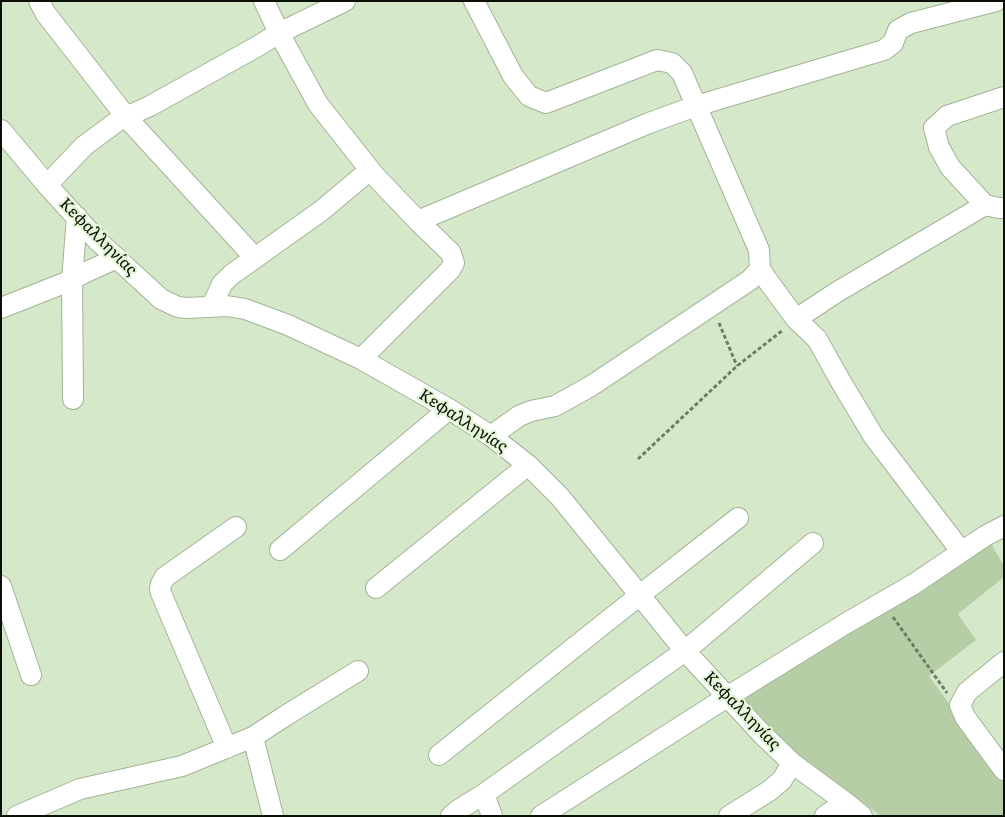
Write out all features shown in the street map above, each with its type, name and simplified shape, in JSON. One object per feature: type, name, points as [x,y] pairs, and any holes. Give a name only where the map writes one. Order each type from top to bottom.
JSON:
[{"type":"street","points":[[39,1],[46,14],[127,118],[255,258]]},
{"type":"street","points":[[264,1],[279,33],[318,104],[370,170],[418,222],[451,253],[454,263],[450,270],[360,359]]},
{"type":"street","points":[[47,185],[84,146],[119,120],[127,118],[175,92],[279,33],[345,1]]},
{"type":"street","points":[[474,1],[513,76],[529,96],[546,103],[657,60],[672,63],[682,73],[759,250],[760,269],[796,319],[817,339],[874,438],[961,551]]},
{"type":"street","points":[[418,222],[649,123],[696,106],[884,50],[893,43],[898,30],[911,23],[996,1]]},
{"type":"street","points":[[796,319],[837,292],[995,206],[950,167],[939,146],[934,128],[947,116],[1004,97]]},
{"type":"street","name":"Κεφαλληνίας","points":[[1,130],[47,185],[98,241],[162,299],[178,307],[187,308],[228,306],[288,325],[360,359],[449,409],[491,436],[528,465],[560,497],[685,651],[726,697],[792,763],[862,816]]},
{"type":"street","points":[[212,306],[222,284],[231,275],[322,211],[370,170]]},
{"type":"street","points":[[73,399],[72,280],[77,217]]},
{"type":"street","points":[[1,308],[72,280],[117,258]]},
{"type":"street","points":[[491,436],[519,416],[531,411],[555,406],[591,386],[750,280],[760,269]]},
{"type":"street","points":[[280,550],[449,409]]},
{"type":"street","points":[[376,588],[528,465]]},
{"type":"street","points":[[439,755],[738,518]]},
{"type":"street","points":[[541,816],[726,697],[1004,526]]},
{"type":"street","points":[[227,748],[160,589],[165,577],[236,527]]},
{"type":"street","points":[[451,816],[685,651],[813,543]]},
{"type":"street","points":[[1,586],[31,675]]},
{"type":"street","points":[[1004,662],[967,692],[960,705],[965,717],[1004,770]]},
{"type":"street","points":[[17,816],[80,788],[182,766],[253,737],[358,671]]},
{"type":"street","points":[[253,737],[273,816]]},
{"type":"street","points":[[729,816],[782,780],[792,763]]},
{"type":"street","points":[[484,794],[492,816]]},
{"type":"street","points":[[825,816],[845,802]]},
{"type":"path","points":[[712,304],[737,366]]},
{"type":"path","points":[[638,459],[737,366],[796,319]]},
{"type":"path","points":[[882,602],[945,691],[952,700],[960,705]]},
{"type":"green space","points":[[990,542],[1004,566],[1004,577],[958,614],[976,640],[929,676],[1004,779],[1004,816],[881,816],[798,754],[748,707],[744,701],[747,693]]}]
